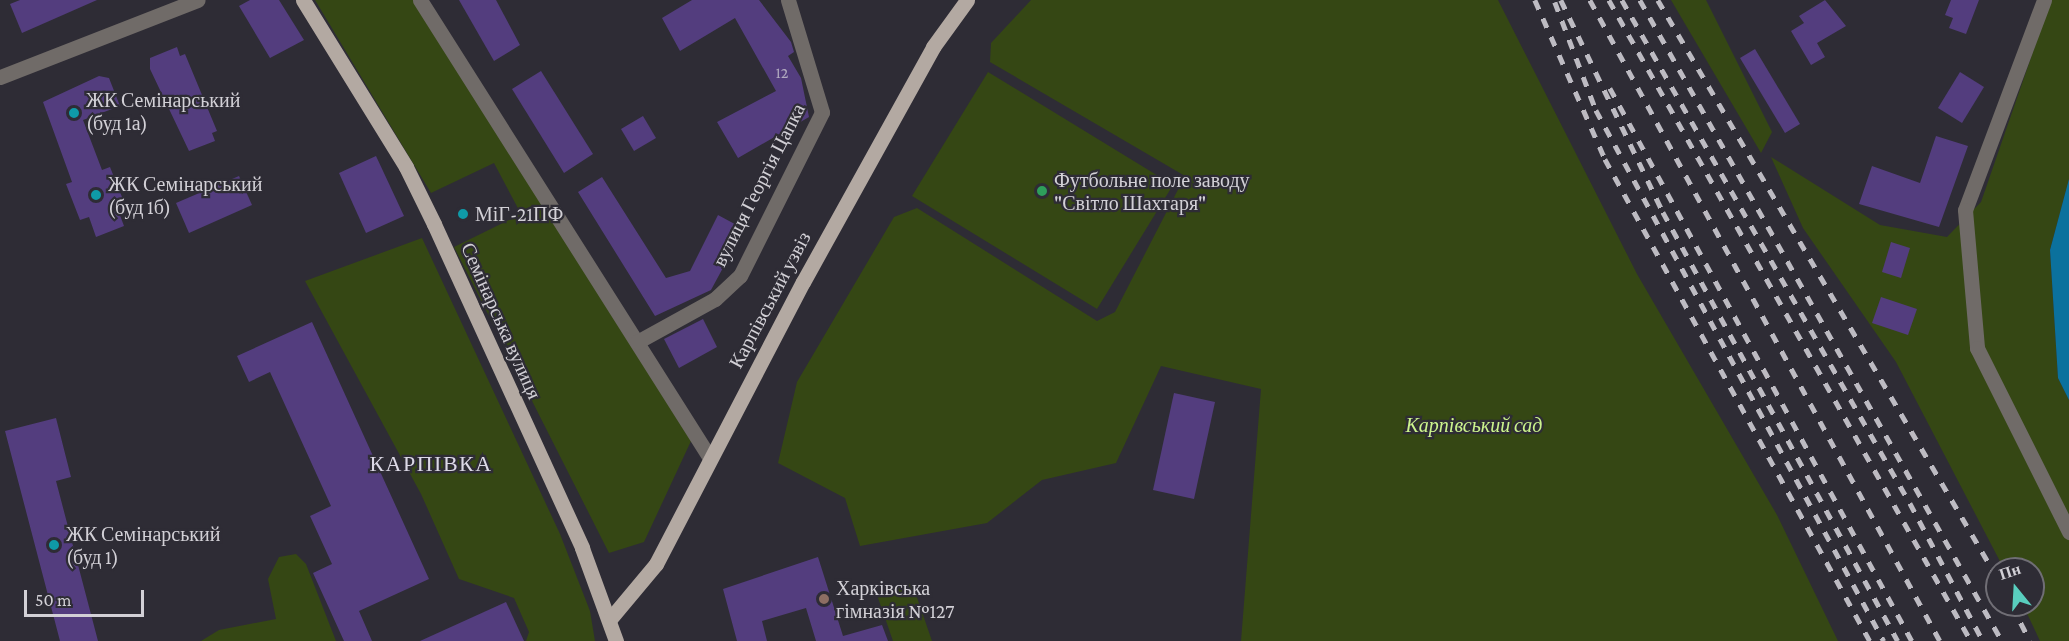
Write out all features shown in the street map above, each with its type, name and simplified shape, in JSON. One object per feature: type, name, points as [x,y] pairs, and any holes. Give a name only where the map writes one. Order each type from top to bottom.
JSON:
[{"type":"main road","name":"Семінарська вулиця","points":[[303,0],[431,217],[610,619],[616,641]]},
{"type":"main road","name":"Карпівський узвіз","points":[[610,619],[656,564],[710,458],[933,47],[967,0]]},
{"type":"street","points":[[0,77],[198,0]]},
{"type":"street","points":[[420,0],[710,458]]},
{"type":"street","name":"вулиця Георгія Цапка","points":[[637,342],[715,299],[740,276],[822,112],[788,0]]},
{"type":"street","points":[[2044,0],[1965,210],[1977,348],[2069,532]]},
{"type":"green space","points":[[315,0],[413,0],[691,441],[644,542],[609,553],[454,247],[521,214],[494,163],[431,193]]},
{"type":"green space","name":"Карпівський сад","points":[[1031,0],[1498,0],[1637,274],[1777,515],[1838,641],[1241,641],[1261,389],[1161,366],[1116,463],[1042,480],[987,523],[860,546],[845,498],[778,463],[797,382],[894,217],[917,208],[1097,321],[1115,312],[1185,176],[990,62],[991,43]]},
{"type":"green space","points":[[1671,0],[1706,0],[1772,132],[1761,153]]},
{"type":"green space","points":[[2051,0],[2069,0],[2069,179],[2050,250],[2058,378],[2069,400],[2069,641],[2040,641],[2029,617],[2045,617],[2045,557],[1998,557],[1896,362],[1803,228],[1771,157],[1880,225],[1947,237],[1981,202]]},
{"type":"green space","name":"Футбольне поле заводу \"Світло Шахтаря\"","points":[[988,72],[1173,185],[1097,309],[912,196]]},
{"type":"green space","points":[[422,238],[560,534],[590,611],[595,641],[526,641],[529,632],[514,598],[459,579],[421,494],[305,281]]},
{"type":"green space","points":[[296,554],[306,564],[336,641],[201,641],[219,630],[276,619],[268,579],[279,557]]},
{"type":"green space","points":[[912,583],[932,641],[893,641],[877,595]]},
{"type":"water","points":[[2069,179],[2069,400],[2058,378],[2050,250]]},
{"type":"building","points":[[20,0],[97,0],[22,33],[10,4]]},
{"type":"building","points":[[250,0],[279,0],[304,40],[270,58],[239,6]]},
{"type":"building","points":[[459,0],[496,0],[520,45],[494,61]]},
{"type":"building","points":[[692,0],[759,0],[791,42],[794,52],[788,56],[801,78],[809,117],[738,158],[717,122],[776,91],[735,18],[680,51],[662,18]]},
{"type":"building","points":[[1825,0],[1846,26],[1817,43],[1825,57],[1811,65],[1791,31],[1804,23],[1799,16]]},
{"type":"building","points":[[1951,0],[1979,0],[1966,34],[1949,28],[1953,18],[1945,15]]},
{"type":"building","points":[[177,47],[180,56],[185,54],[217,131],[212,133],[215,141],[189,151],[150,69],[150,58]]},
{"type":"building","points":[[1755,49],[1800,124],[1785,133],[1740,58]]},
{"type":"building","points":[[541,71],[593,154],[564,173],[512,89]]},
{"type":"building","points":[[1960,72],[1984,87],[1962,123],[1938,108]]},
{"type":"building","points":[[99,76],[109,78],[120,106],[83,120],[102,170],[110,167],[126,207],[118,210],[124,226],[96,237],[89,217],[80,220],[66,184],[72,182],[43,102]]},
{"type":"building","points":[[643,116],[656,138],[634,151],[621,129]]},
{"type":"building","points":[[1936,136],[1968,146],[1939,227],[1859,204],[1872,166],[1920,183]]},
{"type":"building","points":[[376,156],[404,216],[366,233],[339,173]]},
{"type":"building","points":[[239,176],[252,205],[189,233],[176,203]]},
{"type":"building","points":[[602,177],[666,278],[690,271],[718,215],[744,229],[711,290],[655,316],[578,192]]},
{"type":"building","points":[[1891,242],[1910,248],[1901,278],[1882,272]]},
{"type":"building","points":[[1881,297],[1917,309],[1908,335],[1872,323]]},
{"type":"building","points":[[703,319],[717,347],[679,368],[664,339]]},
{"type":"building","points":[[312,322],[429,579],[359,611],[372,641],[344,641],[313,573],[332,564],[310,516],[331,506],[270,372],[249,382],[237,356]]},
{"type":"building","points":[[1174,393],[1215,402],[1194,499],[1153,490]]},
{"type":"building","name":"ЖК Семінарський (буд 1)","points":[[56,418],[71,477],[56,481],[98,641],[60,641],[5,431]]},
{"type":"building","points":[[818,557],[843,636],[882,625],[888,641],[816,641],[806,608],[762,621],[767,641],[737,641],[723,589]]},
{"type":"building","points":[[506,602],[524,641],[420,641]]},
{"type":"railway","points":[[1535,0],[1605,159],[1870,641]]},
{"type":"railway","points":[[1561,0],[1663,212],[1898,641]]},
{"type":"railway","points":[[1590,0],[1940,641]]},
{"type":"railway","points":[[1609,0],[1971,641]]},
{"type":"railway","points":[[1622,0],[1910,503],[1983,641]]},
{"type":"railway","points":[[1640,0],[2002,641]]},
{"type":"railway","points":[[1658,0],[1985,557]]},
{"type":"railway","points":[[1555,2],[1596,110],[1884,641]]},
{"type":"railway","points":[[1610,88],[1912,641]]},
{"type":"railway","points":[[2018,617],[2030,641]]},
{"type":"place","name":"ЖК Семінарський (буд 1а)","points":[[74,113]]},
{"type":"place","name":"Футбольне поле заводу \"Світло Шахтаря\"","points":[[1042,191]]},
{"type":"place","name":"ЖК Семінарський (буд 1б)","points":[[96,195]]},
{"type":"place","name":"МіГ-21ПФ","points":[[463,214]]},
{"type":"place","name":"ЖК Семінарський (буд 1)","points":[[54,545]]},
{"type":"place","name":"Харківська гімназія №127","points":[[824,599]]},
{"type":"district","name":"КАРПІВКА","points":[[431,464]]}]
